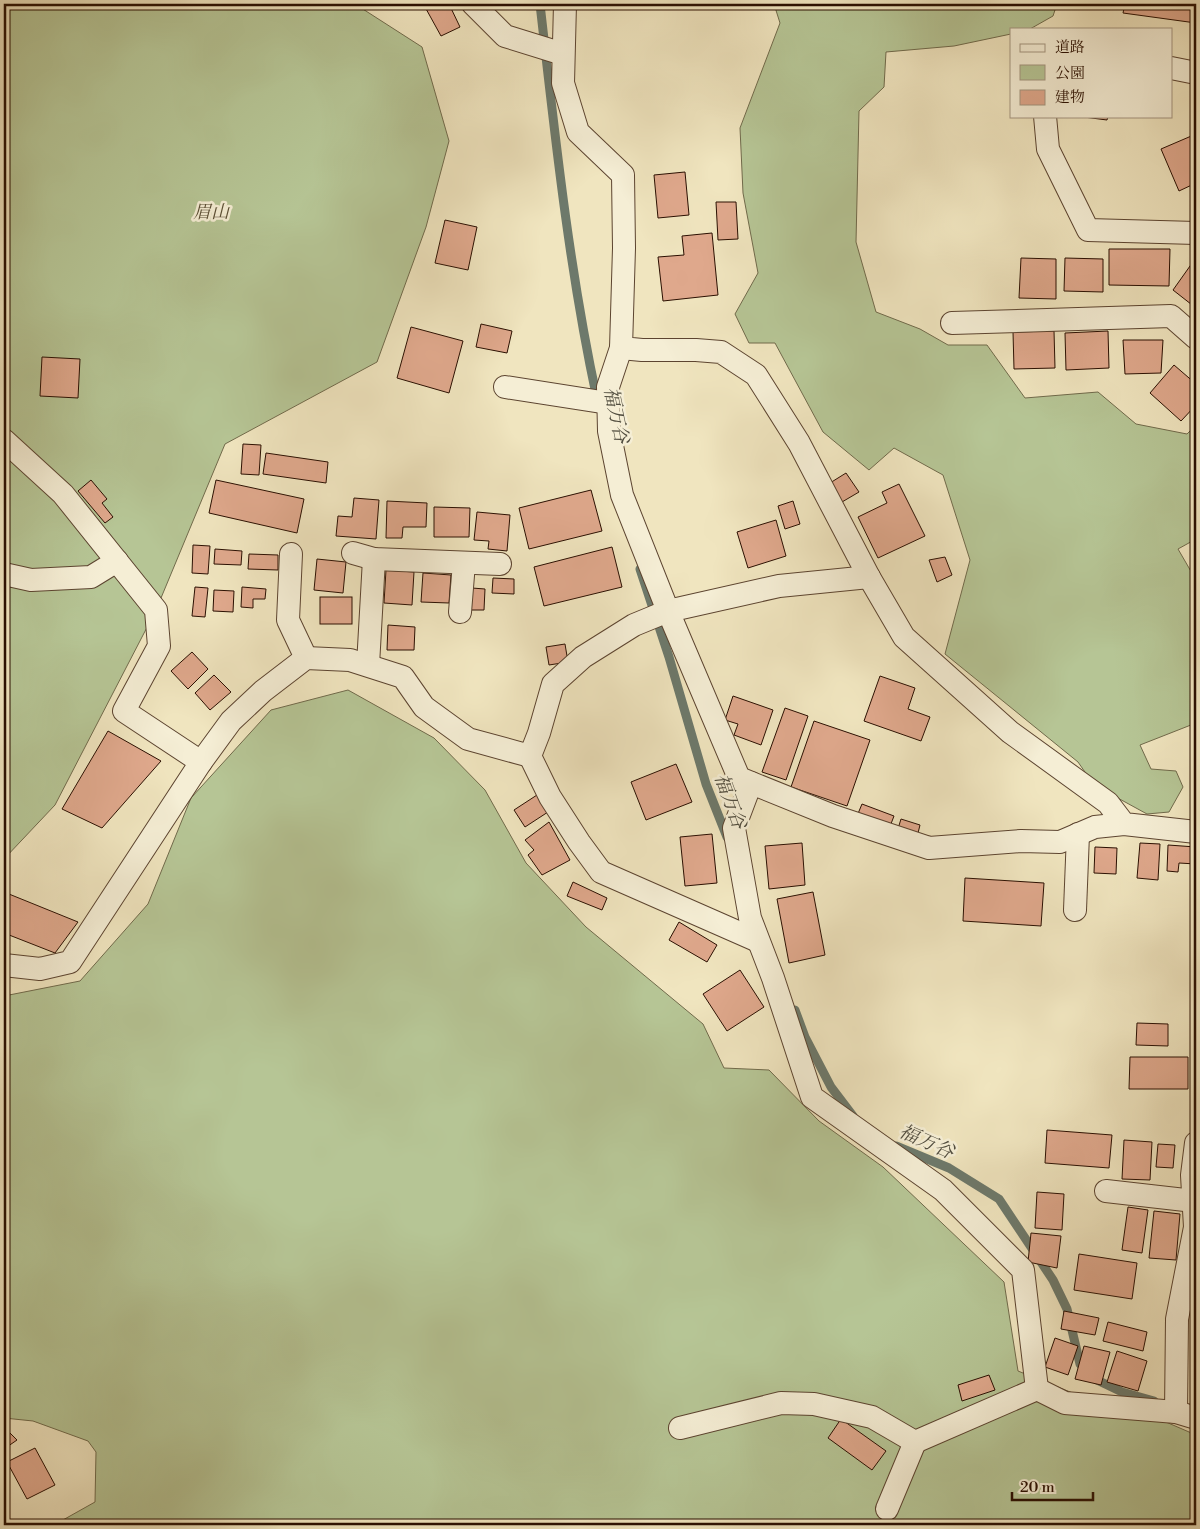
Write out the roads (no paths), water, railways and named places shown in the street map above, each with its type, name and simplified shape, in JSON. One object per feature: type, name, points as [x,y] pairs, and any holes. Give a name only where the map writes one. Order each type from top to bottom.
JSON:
[{"type":"street","points":[[473,4],[505,36],[563,54]]},
{"type":"street","points":[[565,4],[563,83],[578,132],[622,175],[624,248],[621,348],[608,387],[609,431],[622,495],[668,611],[739,778],[833,816],[929,848],[1021,841],[1060,842],[1095,827],[1124,824],[1196,832]]},
{"type":"street","points":[[1172,68],[1196,73]]},
{"type":"street","points":[[1044,118],[1048,148],[1088,230],[1196,233]]},
{"type":"street","points":[[952,323],[1171,316],[1196,338]]},
{"type":"street","points":[[621,348],[721,352],[756,375],[799,443],[869,577],[904,637],[1010,732],[1108,803],[1124,824]]},
{"type":"street","points":[[505,387],[608,403]]},
{"type":"street","points":[[4,440],[63,494],[156,610],[159,646],[124,711],[201,762]]},
{"type":"street","points":[[291,554],[288,620],[306,658]]},
{"type":"street","points":[[368,665],[364,556],[500,564]]},
{"type":"street","points":[[4,574],[31,580],[91,577],[117,561]]},
{"type":"street","points":[[460,612],[464,563]]},
{"type":"street","points":[[758,941],[601,872],[578,842],[550,797],[530,756],[539,733],[553,684],[582,657],[634,625],[668,611],[779,586],[869,577]]},
{"type":"street","points":[[4,964],[40,969],[70,962],[201,762],[231,720],[306,658],[350,660],[403,677],[424,707],[468,739],[530,756]]},
{"type":"street","points":[[751,783],[734,828],[750,918],[773,978],[812,1097],[942,1190],[1023,1270],[1037,1389]]},
{"type":"street","points":[[1075,910],[1078,834]]},
{"type":"street","points":[[1037,1389],[1065,1403],[1186,1415],[1177,1319],[1195,1227],[1192,1175],[1196,1143]]},
{"type":"street","points":[[1106,1191],[1194,1201]]},
{"type":"street","points":[[887,1509],[915,1442],[1037,1389]]},
{"type":"street","points":[[680,1428],[781,1403],[814,1404],[872,1417],[915,1442]]},
{"type":"waterway","name":"福万谷","points":[[540,4],[557,153],[578,301],[597,399]]},
{"type":"waterway","name":"福万谷","points":[[640,569],[669,657],[706,784],[727,837]]},
{"type":"waterway","name":"福万谷","points":[[795,1010],[805,1037],[831,1087],[853,1116]]},
{"type":"waterway","name":"福万谷","points":[[896,1146],[949,1168],[999,1199],[1053,1280],[1067,1309],[1080,1364],[1097,1380],[1122,1392],[1154,1401]]},
{"type":"park label","name":"眉山","points":[[211,212]]}]
